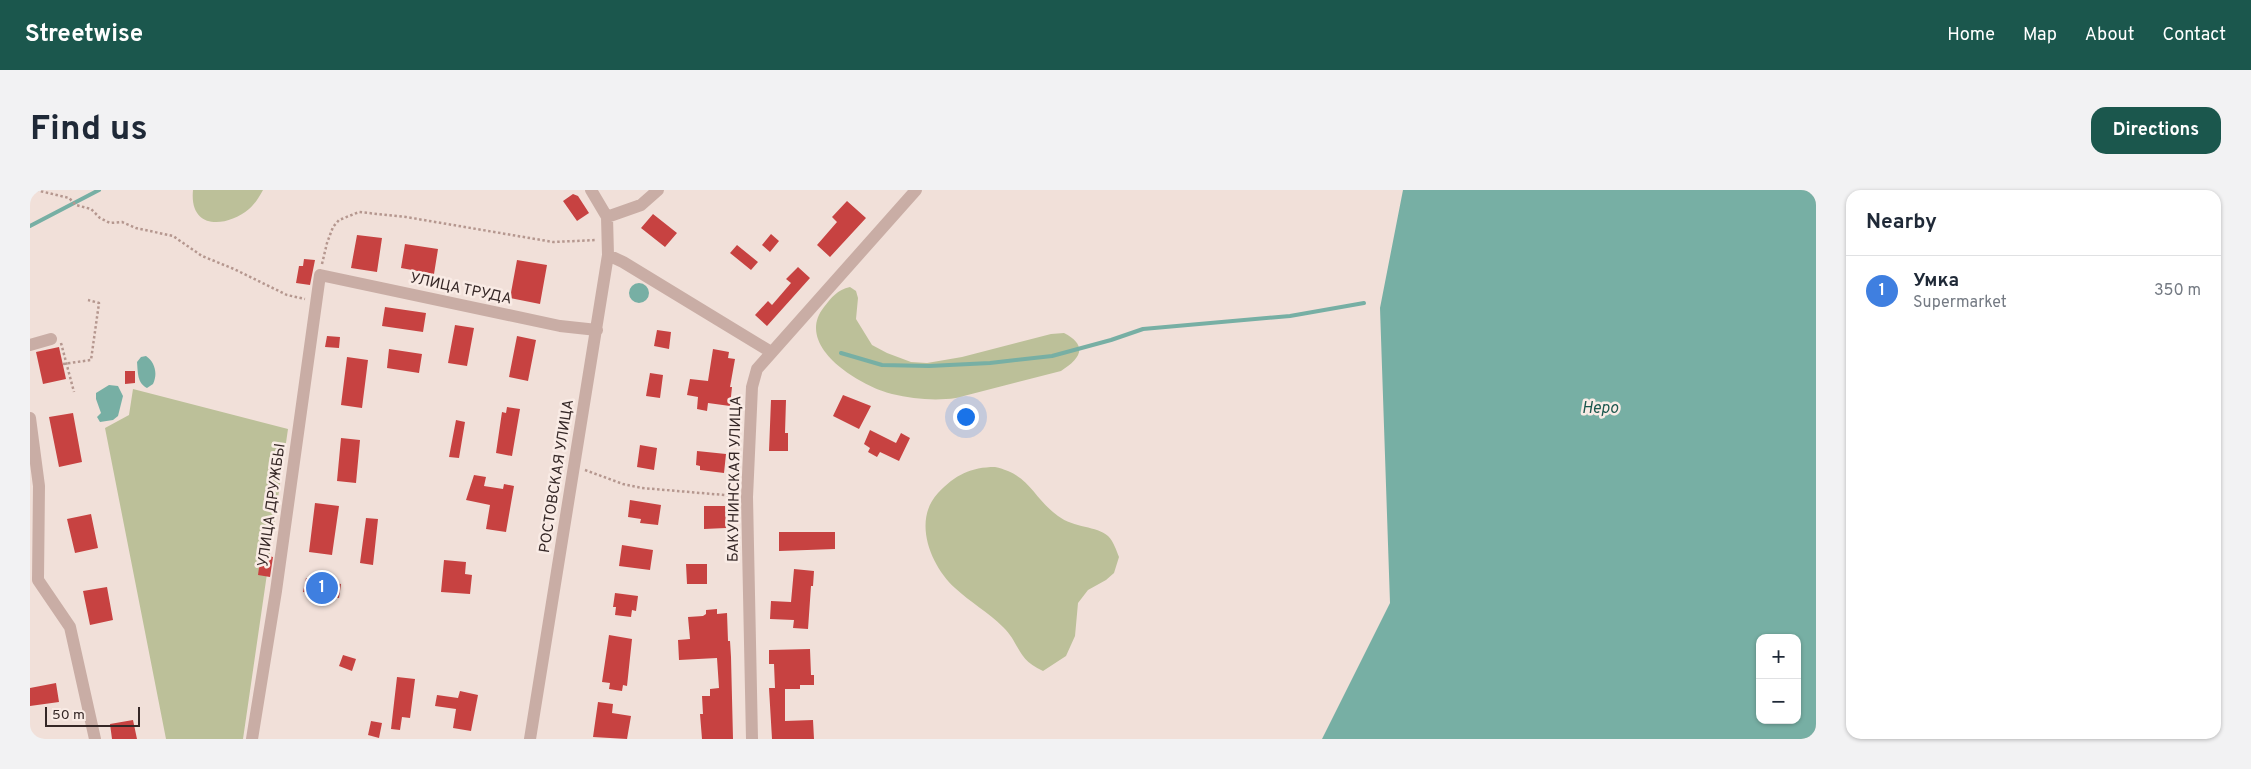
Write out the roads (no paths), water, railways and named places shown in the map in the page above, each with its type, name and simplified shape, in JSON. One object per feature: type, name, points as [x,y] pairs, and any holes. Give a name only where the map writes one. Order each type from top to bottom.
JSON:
[{"type":"street","points":[[591,190],[607,217],[641,205],[658,190]]},
{"type":"street","name":"БАКУНИНСКАЯ УЛИЦА","points":[[752,739],[747,497],[752,387],[757,369],[916,190]]},
{"type":"street","name":"РОСТОВСКАЯ УЛИЦА","points":[[530,739],[597,330],[608,255],[607,217]]},
{"type":"street","points":[[608,255],[623,262],[771,352]]},
{"type":"street","name":"УЛИЦА ТРУДА","points":[[320,275],[560,326],[597,330]]},
{"type":"street","name":"УЛИЦА ДРУЖБЫ","points":[[252,739],[276,591],[320,275]]},
{"type":"street","points":[[30,345],[51,339]]},
{"type":"street","points":[[30,418],[39,486],[34,581],[70,627],[95,739]]},
{"type":"water","name":"Неро","points":[[1403,190],[1816,190],[1816,739],[1322,739],[1390,603],[1380,308]]},
{"type":"water","points":[[639,283],[646,286],[649,293],[646,300],[639,303],[632,300],[629,293],[632,286]]},
{"type":"water","points":[[146,356],[152,362],[155,372],[153,384],[147,388],[141,383],[137,362],[141,357]]},
{"type":"water","points":[[109,385],[118,386],[123,396],[118,416],[113,420],[100,422],[97,417],[101,413],[96,393]]},
{"type":"waterway","points":[[30,226],[99,190]]},
{"type":"waterway","points":[[841,353],[882,365],[929,366],[990,363],[1052,356],[1143,329],[1290,316],[1364,303]]},
{"type":"place","name":"Умка","points":[[322,588]]}]
